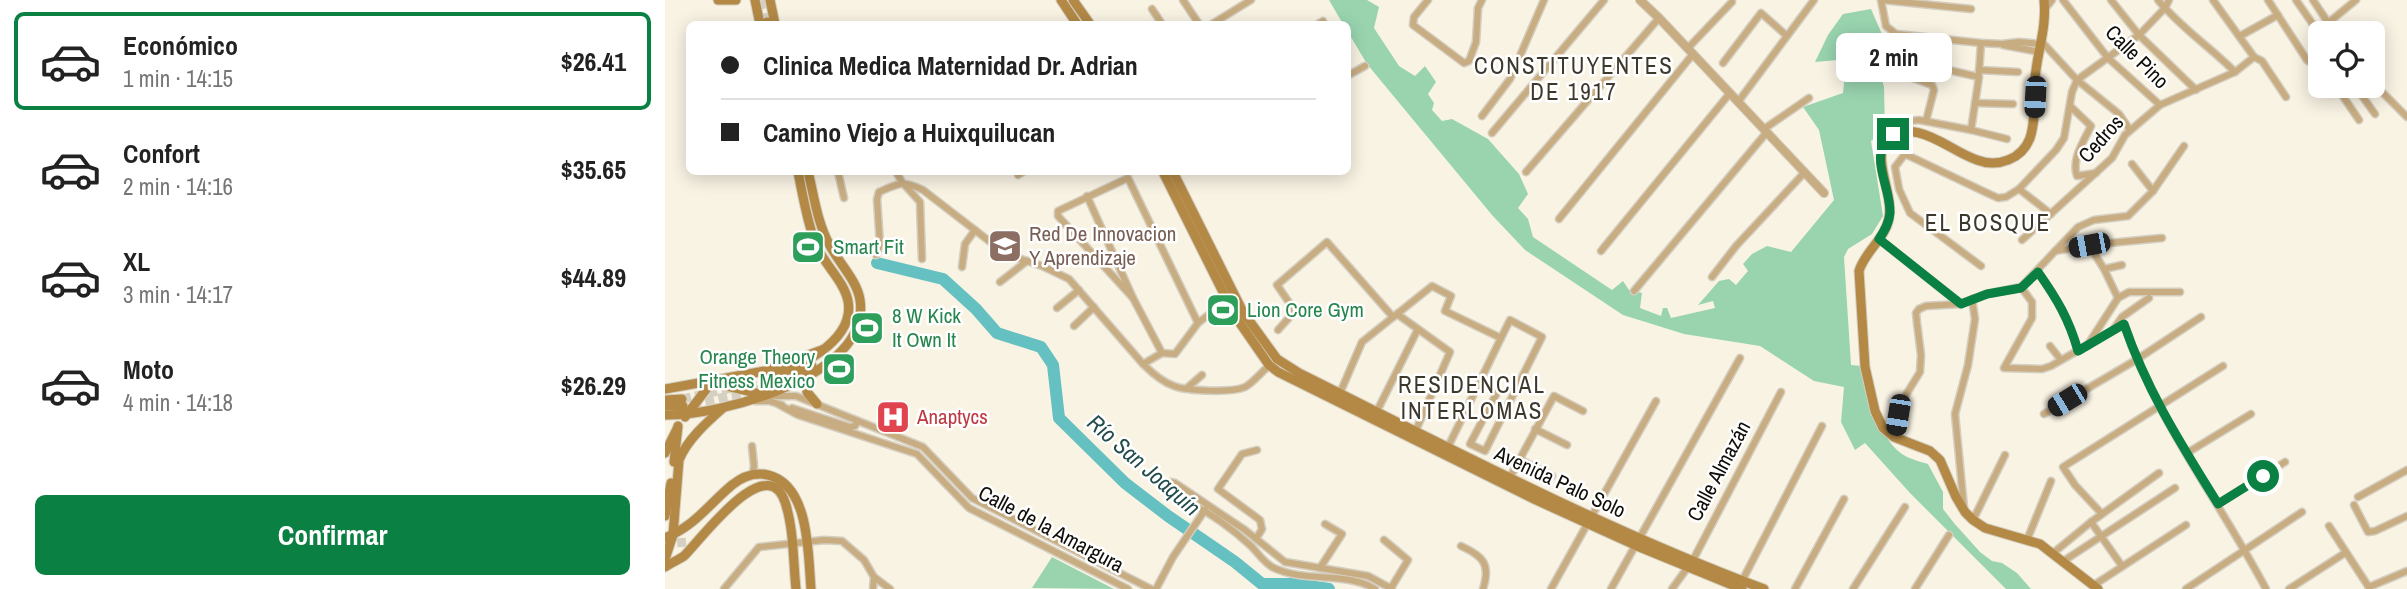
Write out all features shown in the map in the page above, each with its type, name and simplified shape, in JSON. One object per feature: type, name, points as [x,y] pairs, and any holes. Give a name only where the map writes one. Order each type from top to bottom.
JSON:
[{"type":"main road","points":[[718,0],[736,0]]},
{"type":"main road","points":[[755,0],[766,21]]},
{"type":"main road","points":[[767,21],[769,0]]},
{"type":"main road","points":[[1061,0],[1081,21]]},
{"type":"main road","points":[[1078,2],[1083,21]]},
{"type":"main road","points":[[2045,5],[2030,138],[2014,158],[1990,163],[1977,160],[1930,136],[1911,132],[1893,134],[1885,140],[1880,163],[1890,215],[1888,225],[1862,261],[1859,271],[1865,367],[1875,411],[1883,428],[1894,437],[1930,451],[1940,460],[1965,512],[1973,520],[1985,528],[2040,544],[2096,587]]},
{"type":"main road","points":[[665,406],[724,407],[750,401],[808,362],[839,333],[845,323],[848,301],[817,246],[799,175]]},
{"type":"main road","points":[[711,383],[766,388],[790,386],[839,352],[856,329],[860,298],[827,241],[819,220],[810,175]]},
{"type":"main road","name":"Avenida Palo Solo","points":[[1172,175],[1252,343],[1291,379],[1639,543],[1740,587],[1764,589]]},
{"type":"main road","points":[[665,389],[711,383],[765,371],[822,350]]},
{"type":"main road","points":[[766,388],[839,352]]},
{"type":"main road","name":"Avenida Palo Solo","points":[[1273,362],[1416,430],[1474,460],[1508,482]]},
{"type":"main road","points":[[806,376],[807,392],[817,404]]},
{"type":"main road","points":[[665,415],[684,407],[711,383]]},
{"type":"main road","points":[[665,559],[675,506],[679,460],[683,449],[724,407],[725,396],[711,383]]},
{"type":"main road","points":[[665,400],[684,407]]},
{"type":"main road","points":[[665,453],[684,407]]},
{"type":"main road","points":[[665,516],[678,426]]},
{"type":"main road","points":[[669,537],[690,526],[733,485],[753,474],[771,476],[790,487],[800,509],[811,589]]},
{"type":"main road","points":[[689,542],[742,488],[753,483],[776,489],[785,501],[796,589]]},
{"type":"main road","points":[[665,567],[682,557],[736,500],[753,489],[764,486]]},
{"type":"main road","points":[[675,506],[682,521],[690,526]]},
{"type":"street","points":[[1183,0],[1197,21]]},
{"type":"street","points":[[1216,21],[1239,3],[1251,0]]},
{"type":"street","points":[[1428,0],[1414,17],[1415,29],[1461,62],[1469,61],[1476,42],[1478,8],[1482,0]]},
{"type":"street","points":[[1482,116],[1510,79],[1544,0]]},
{"type":"street","points":[[1492,133],[1604,0]]},
{"type":"street","points":[[1640,0],[1824,193]]},
{"type":"street","points":[[1738,102],[1814,0]]},
{"type":"street","points":[[1971,9],[1882,0],[1886,26],[1896,34],[1981,43],[2019,42],[2041,46],[2119,114],[2130,130]]},
{"type":"street","points":[[2045,5],[2052,0]]},
{"type":"street","name":"Calle Pino","points":[[2063,0],[2108,58],[2160,105]]},
{"type":"street","points":[[2111,0],[2139,35],[2196,90]]},
{"type":"street","points":[[2158,0],[2235,72]]},
{"type":"street","points":[[1981,266],[1910,213],[1899,189],[1895,167],[1905,154],[1998,198],[2006,197],[2019,189],[2064,138],[2072,92],[2077,80],[2139,35],[2165,8],[2169,0]]},
{"type":"street","points":[[2213,0],[2254,57],[2262,61],[2286,97]]},
{"type":"street","points":[[2268,0],[2308,61]]},
{"type":"street","points":[[2296,0],[2311,21]]},
{"type":"street","points":[[2313,0],[2327,21]]},
{"type":"street","points":[[2330,21],[2356,0]]},
{"type":"street","points":[[1559,219],[1690,51],[1732,2]]},
{"type":"street","points":[[1152,9],[1160,21]]},
{"type":"street","points":[[1723,63],[1761,13],[1787,36]]},
{"type":"street","points":[[2240,36],[2278,15]]},
{"type":"street","points":[[1526,172],[1659,18]]},
{"type":"street","points":[[1931,38],[1930,60],[1935,67],[1979,74],[2018,72]]},
{"type":"street","points":[[1971,130],[1981,43]]},
{"type":"street","name":"Cedros","points":[[2022,240],[2112,158],[2130,130],[2160,105],[2235,72],[2254,57]]},
{"type":"street","points":[[1351,74],[1365,66]]},
{"type":"street","points":[[1896,72],[1932,85],[1934,90],[1926,121]]},
{"type":"street","points":[[1601,251],[1730,93]]},
{"type":"street","points":[[2385,95],[2407,117]]},
{"type":"street","points":[[1634,291],[1765,131],[1809,98]]},
{"type":"street","points":[[2344,98],[2359,120]]},
{"type":"street","points":[[2364,98],[2375,114]]},
{"type":"street","points":[[1975,103],[2013,104]]},
{"type":"street","points":[[2070,106],[2091,125],[2076,157],[2077,176],[2096,173]]},
{"type":"street","points":[[1893,134],[1900,122],[1912,120],[2007,139]]},
{"type":"street","points":[[1894,437],[1904,398],[1920,372],[1921,355],[1916,313],[1919,309],[1926,306],[1961,304],[1987,294],[2021,288],[2078,227],[2094,220],[2128,216],[2153,191],[2184,146]]},
{"type":"street","points":[[2132,164],[2153,191]]},
{"type":"street","points":[[1711,277],[1805,172]]},
{"type":"street","points":[[839,175],[844,198]]},
{"type":"street","points":[[898,175],[920,202],[922,259]]},
{"type":"street","points":[[1133,298],[1060,220],[1058,211],[1128,178],[1198,323]]},
{"type":"street","points":[[876,255],[880,245],[877,199],[879,192],[902,182],[923,190],[1006,254],[1069,279],[1143,363],[1174,387],[1216,390],[1245,387],[1273,362]]},
{"type":"street","points":[[2019,189],[2051,214]]},
{"type":"street","points":[[1087,196],[1133,298],[1162,353]]},
{"type":"street","points":[[962,267],[965,244],[975,230]]},
{"type":"street","points":[[2053,251],[2162,238]]},
{"type":"street","points":[[1879,239],[1961,304]]},
{"type":"street","points":[[1278,330],[1295,311],[1277,285],[1327,242],[1395,315],[1450,352],[1416,430]]},
{"type":"street","points":[[2089,245],[2119,298]]},
{"type":"street","points":[[1000,282],[1027,261]]},
{"type":"street","points":[[2104,269],[2122,265]]},
{"type":"street","points":[[2038,272],[2063,307],[2078,351]]},
{"type":"street","points":[[1340,393],[1362,342],[1432,286],[1451,296],[1445,311],[1501,338]]},
{"type":"street","points":[[2021,288],[2032,302],[2032,318],[2004,368],[2042,369],[2124,324],[2136,360],[2158,407],[2245,549],[2266,589]]},
{"type":"street","points":[[1056,308],[1079,290]]},
{"type":"street","points":[[2086,347],[2119,298],[2129,292],[2180,292]]},
{"type":"street","points":[[1143,363],[1162,353],[1175,354],[1198,323],[1230,298]]},
{"type":"street","points":[[1965,512],[1955,414],[1968,365],[1975,319],[1972,299]]},
{"type":"street","points":[[2112,331],[2122,317],[2149,299]]},
{"type":"street","points":[[1074,326],[1094,307]]},
{"type":"street","points":[[2044,414],[2136,360],[2201,317]]},
{"type":"street","points":[[1448,447],[1510,320],[1542,337],[1485,451],[1470,444],[1498,391]]},
{"type":"street","points":[[1377,411],[1418,329]]},
{"type":"street","points":[[2050,345],[2061,360]]},
{"type":"street","points":[[1611,589],[1740,358]]},
{"type":"street","points":[[2102,514],[2075,485],[2063,467],[2223,366]]},
{"type":"street","points":[[1187,388],[1202,375]]},
{"type":"street","name":"Calle de la Amargura","points":[[766,388],[796,396],[923,447],[972,498],[1154,589],[1207,504]]},
{"type":"street","name":"Calle Almazán","points":[[1672,589],[1690,564],[1781,392]]},
{"type":"street","points":[[1508,482],[1554,396],[1583,411]]},
{"type":"street","name":"Calle de la Amargura","points":[[750,401],[769,401],[850,427],[855,426],[858,421]]},
{"type":"street","points":[[1551,589],[1656,401]]},
{"type":"street","name":"Calle de la Amargura","points":[[778,404],[798,415],[917,454],[961,501],[991,520],[1128,589]]},
{"type":"street","points":[[2187,453],[2251,414]]},
{"type":"street","points":[[1740,587],[1822,426]]},
{"type":"street","points":[[1535,429],[1567,445]]},
{"type":"street","points":[[752,446],[753,474]]},
{"type":"street","points":[[1474,460],[1479,448]]},
{"type":"street","points":[[1256,539],[1262,529],[1260,520],[1218,489],[1241,454],[1257,450]]},
{"type":"street","points":[[1973,520],[2005,455]]},
{"type":"street","points":[[1519,459],[1552,476]]},
{"type":"street","points":[[2218,504],[2285,462]]},
{"type":"street","points":[[2358,497],[2407,470]]},
{"type":"street","points":[[2052,554],[2159,473]]},
{"type":"street","points":[[2027,540],[2051,481]]},
{"type":"street","points":[[1375,589],[1363,582],[1304,575],[1274,568],[1228,527],[1183,499],[1168,494],[1167,486],[1170,482],[1175,483],[1285,562],[1369,576],[1391,589],[1408,560],[1384,540]]},
{"type":"street","points":[[2062,562],[2175,488]]},
{"type":"street","points":[[1795,589],[1844,499]]},
{"type":"street","points":[[2354,505],[2368,532],[2407,516]]},
{"type":"street","points":[[1853,589],[1905,507]]},
{"type":"street","points":[[991,520],[996,510]]},
{"type":"street","points":[[2186,589],[2302,512]]},
{"type":"street","points":[[2091,522],[2122,566]]},
{"type":"street","points":[[1321,568],[1342,534],[1325,524]]},
{"type":"street","points":[[2096,587],[2122,566],[2186,525]]},
{"type":"street","points":[[2329,526],[2369,588],[2407,571]]},
{"type":"street","points":[[1915,589],[1949,535]]},
{"type":"street","points":[[724,589],[759,547],[842,541],[864,560],[874,577],[890,589]]},
{"type":"street","points":[[1461,546],[1477,553],[1483,560],[1486,571],[1483,589]]},
{"type":"street","points":[[2289,589],[2345,553]]},
{"type":"street","points":[[1266,562],[1273,559],[1273,554]]},
{"type":"street","points":[[873,589],[874,577]]},
{"type":"street","points":[[732,580],[733,589]]},
{"type":"green space","points":[[1329,0],[1367,0],[1379,7],[1374,28],[1399,66],[1415,76],[1425,66],[1436,82],[1428,94],[1434,103],[1432,110],[1442,121],[1452,119],[1488,139],[1519,174],[1528,194],[1518,208],[1528,219],[1533,237],[1612,290],[1623,281],[1629,290],[1642,293],[1640,308],[1661,316],[1663,308],[1667,308],[1671,318],[1715,308],[1713,301],[1698,305],[1719,281],[1729,279],[1736,285],[1748,271],[1743,264],[1752,254],[1767,246],[1791,252],[1834,200],[1819,130],[1803,107],[1843,93],[1845,73],[1838,60],[1815,62],[1828,35],[1843,14],[1871,9],[1885,41],[1888,58],[1877,59],[1877,77],[1882,80],[1884,87],[1885,130],[1871,141],[1883,216],[1872,234],[1848,249],[1844,257],[1851,365],[1862,366],[1872,403],[1889,440],[1907,457],[1928,464],[1943,492],[1943,509],[1954,523],[1980,552],[2017,573],[2031,589],[2006,589],[1910,493],[1865,443],[1855,450],[1841,422],[1844,387],[1814,381],[1760,346],[1684,334],[1623,315],[1525,250],[1492,215],[1367,64],[1351,37],[1351,21],[1341,21]]},
{"type":"green space","points":[[1052,557],[1114,589],[1032,588]]},
{"type":"waterway","name":"Río San Joaquín","points":[[877,263],[943,279],[976,309],[997,333],[1041,347],[1053,365],[1059,418],[1125,483],[1262,584],[1295,584],[1329,589]]},
{"type":"tunnel","points":[[762,0],[767,21]]},
{"type":"tunnel","points":[[682,399],[764,381]]},
{"type":"tunnel","points":[[692,404],[767,388]]},
{"type":"tunnel","points":[[666,536],[675,543],[689,542]]},
{"type":"place","name":"Red De Innovacion Y Aprendizaje","points":[[1005,246]]},
{"type":"place","name":"Smart Fit","points":[[808,247]]},
{"type":"place","name":"Lion Core Gym","points":[[1223,310]]},
{"type":"place","name":"8 W Kick It Own It","points":[[867,328]]},
{"type":"place","name":"Orange Theory Fitness Mexico","points":[[839,369]]},
{"type":"place","name":"Anaptycs","points":[[893,417]]},
{"type":"district","name":"CONSTITUYENTES DE 1917","points":[[1574,79]]},
{"type":"district","name":"EL BOSQUE","points":[[1988,223]]},
{"type":"district","name":"RESIDENCIAL INTERLOMAS","points":[[1472,398]]},
{"type":"route","points":[[1893,134],[1885,140],[1880,163],[1890,215],[1888,225],[1879,239],[1961,304],[1987,294],[2021,288],[2038,272],[2063,307],[2078,351],[2124,324],[2136,360],[2158,407],[2218,504],[2263,476]]}]
